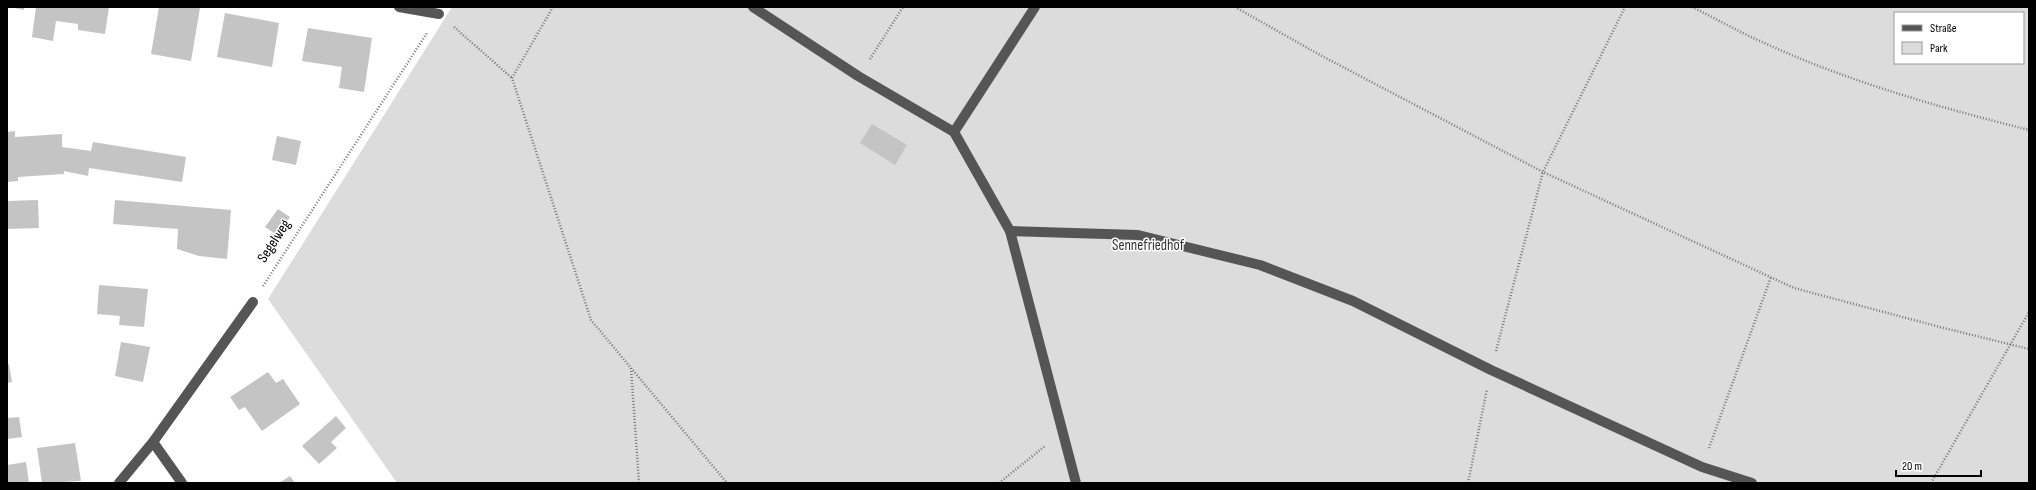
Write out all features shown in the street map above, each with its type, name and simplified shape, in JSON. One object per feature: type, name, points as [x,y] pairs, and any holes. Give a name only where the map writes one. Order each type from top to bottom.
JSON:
[{"type":"street","points":[[399,7],[439,14]]},
{"type":"street","points":[[753,7],[858,76],[954,132],[1010,231],[1076,483]]},
{"type":"street","points":[[954,132],[1035,7]]},
{"type":"street","points":[[1010,231],[1138,235],[1260,265],[1353,301],[1491,370],[1702,467],[1752,483]]},
{"type":"street","points":[[119,483],[153,442],[253,302]]},
{"type":"street","points":[[153,442],[182,483]]},
{"type":"path","points":[[512,78],[553,7]]},
{"type":"path","points":[[858,76],[903,7]]},
{"type":"path","points":[[1235,7],[1320,55],[1543,172],[1794,288],[1940,327],[2029,348]]},
{"type":"path","points":[[1468,483],[1491,370],[1543,172],[1625,7]]},
{"type":"path","points":[[1692,7],[1760,42],[1856,80],[1976,117],[2029,130]]},
{"type":"path","points":[[439,14],[512,78],[591,320],[727,483]]},
{"type":"path","name":"Segelweg","points":[[253,302],[439,14]]},
{"type":"path","points":[[1702,467],[1771,278]]},
{"type":"path","points":[[1931,483],[2029,312]]},
{"type":"path","points":[[631,368],[639,483]]},
{"type":"path","points":[[999,483],[1063,432]]},
{"type":"green space","name":"Sennefriedhof","points":[[452,7],[2029,7],[2029,483],[397,483],[268,299]]},
{"type":"building","points":[[10,7],[24,7],[24,10]]},
{"type":"building","points":[[36,7],[109,7],[105,34],[78,30],[78,24],[56,21],[53,41],[32,37]]},
{"type":"building","points":[[159,7],[200,8],[191,61],[151,54]]},
{"type":"building","points":[[225,13],[279,23],[272,67],[217,57]]},
{"type":"building","points":[[308,28],[372,38],[364,92],[339,88],[342,67],[302,61]]},
{"type":"building","points":[[872,124],[907,145],[895,165],[860,143]]},
{"type":"building","points":[[15,131],[15,137],[62,134],[62,147],[91,151],[93,142],[186,157],[182,182],[89,168],[88,176],[64,171],[64,174],[18,177],[18,181],[7,182],[7,132]]},
{"type":"building","points":[[277,136],[301,141],[296,165],[272,160]]},
{"type":"building","points":[[38,200],[39,228],[7,229],[7,201]]},
{"type":"building","points":[[115,200],[231,210],[227,259],[199,256],[177,249],[178,229],[113,224]]},
{"type":"building","points":[[278,209],[290,217],[277,235],[265,227]]},
{"type":"building","points":[[99,285],[148,289],[144,327],[119,325],[120,316],[97,314]]},
{"type":"building","points":[[121,342],[150,347],[143,382],[115,376]]},
{"type":"building","points":[[9,364],[12,382],[7,383],[7,365]]},
{"type":"building","points":[[268,372],[276,383],[283,379],[300,404],[262,431],[245,407],[239,410],[230,397]]},
{"type":"building","points":[[336,416],[346,428],[331,442],[337,448],[319,464],[302,446]]},
{"type":"building","points":[[19,417],[22,437],[7,439],[7,418]]},
{"type":"building","points":[[75,443],[81,481],[42,483],[37,448]]},
{"type":"building","points":[[26,462],[29,483],[7,483],[7,465]]},
{"type":"building","points":[[290,476],[295,483],[279,483]]}]
